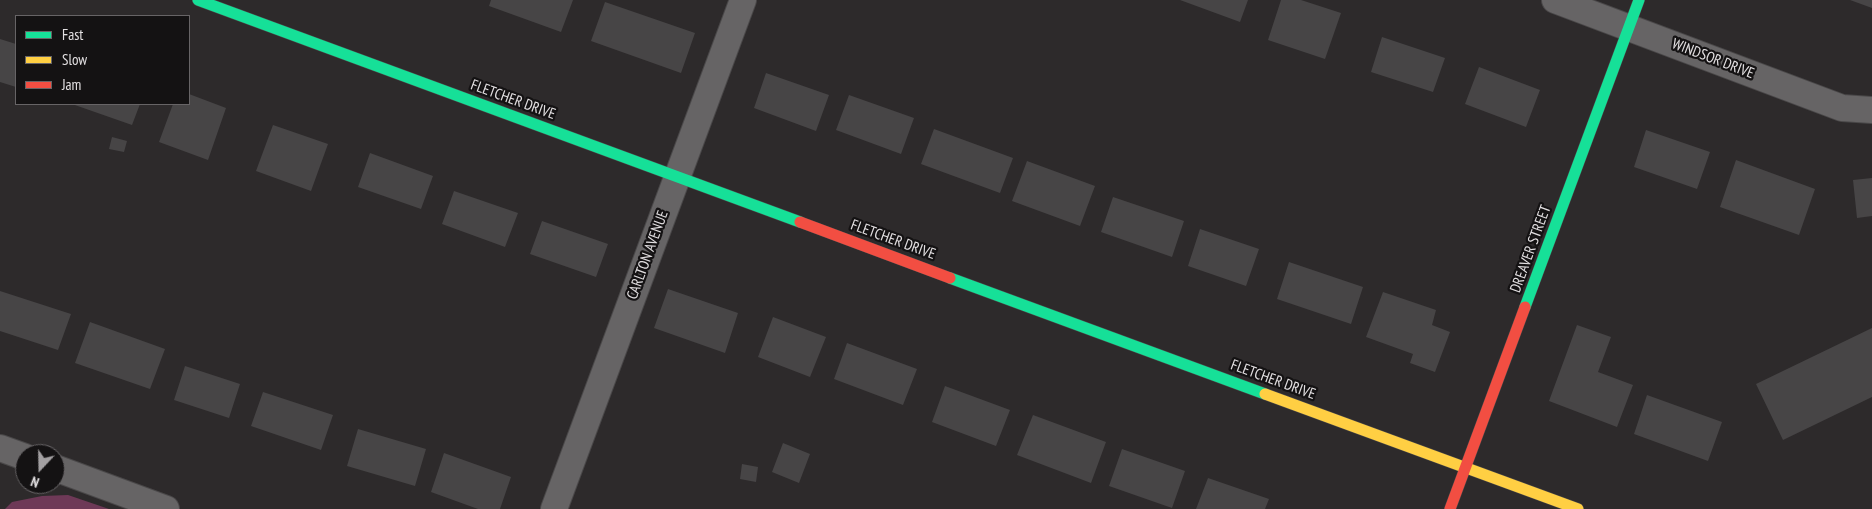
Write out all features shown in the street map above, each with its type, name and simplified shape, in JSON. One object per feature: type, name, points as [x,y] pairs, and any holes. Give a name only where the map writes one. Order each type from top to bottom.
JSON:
[{"type":"street","name":"FLETCHER DRIVE","points":[[198,0],[1578,509]]},
{"type":"street","name":"CARLTON AVENUE","points":[[554,509],[743,0]]},
{"type":"street","name":"WINDSOR DRIVE","points":[[1556,0],[1842,108],[1872,110]]},
{"type":"street","name":"DREAVER STREET","points":[[1450,509],[1639,0]]},
{"type":"street","points":[[0,448],[15,453]]},
{"type":"street","points":[[65,472],[166,509]]},
{"type":"shaded area","points":[[68,495],[109,509],[5,509],[12,502],[42,496]]},
{"type":"building","points":[[491,0],[573,0],[561,32],[489,6]]},
{"type":"building","points":[[1180,0],[1248,0],[1240,22]]},
{"type":"building","points":[[1281,0],[1301,0],[1341,13],[1325,59],[1268,40]]},
{"type":"building","points":[[1850,0],[1872,0],[1872,8]]},
{"type":"building","points":[[605,2],[695,33],[681,73],[591,41]]},
{"type":"building","points":[[1382,37],[1445,58],[1433,92],[1371,72]]},
{"type":"building","points":[[0,39],[15,44],[15,87],[0,82]]},
{"type":"building","points":[[1479,67],[1540,90],[1526,127],[1465,104]]},
{"type":"building","points":[[766,73],[829,95],[816,131],[754,108]]},
{"type":"building","points":[[190,94],[226,108],[208,160],[159,142],[173,105],[190,105]]},
{"type":"building","points":[[849,95],[914,118],[901,154],[836,130]]},
{"type":"building","points":[[75,105],[140,105],[132,125]]},
{"type":"building","points":[[273,125],[328,144],[311,191],[256,171]]},
{"type":"building","points":[[934,129],[1013,158],[1000,193],[921,164]]},
{"type":"building","points":[[1646,130],[1710,152],[1697,189],[1634,167]]},
{"type":"building","points":[[112,137],[127,141],[124,152],[109,149]]},
{"type":"building","points":[[370,153],[433,176],[421,209],[358,187]]},
{"type":"building","points":[[1736,160],[1815,189],[1799,235],[1720,207]]},
{"type":"building","points":[[1027,161],[1095,186],[1080,226],[1012,201]]},
{"type":"building","points":[[1872,178],[1872,216],[1857,218],[1853,180]]},
{"type":"building","points":[[454,191],[518,213],[505,247],[442,224]]},
{"type":"building","points":[[1113,197],[1184,221],[1172,257],[1101,232]]},
{"type":"building","points":[[542,221],[608,244],[596,277],[530,254]]},
{"type":"building","points":[[1200,229],[1259,249],[1246,286],[1188,266]]},
{"type":"building","points":[[1289,262],[1363,287],[1351,324],[1277,299]]},
{"type":"building","points":[[668,289],[738,313],[725,353],[654,328]]},
{"type":"building","points":[[0,291],[71,314],[58,350],[0,331]]},
{"type":"building","points":[[1383,292],[1436,310],[1432,325],[1450,332],[1435,372],[1410,363],[1413,354],[1366,337]]},
{"type":"building","points":[[773,317],[826,337],[810,377],[758,357]]},
{"type":"building","points":[[90,322],[165,349],[150,389],[75,363]]},
{"type":"building","points":[[1577,325],[1611,337],[1598,372],[1633,385],[1617,427],[1549,401]]},
{"type":"building","points":[[1872,328],[1872,397],[1783,440],[1756,384]]},
{"type":"building","points":[[847,343],[917,369],[903,405],[834,379]]},
{"type":"building","points":[[185,366],[240,384],[229,418],[174,400]]},
{"type":"building","points":[[945,386],[1010,410],[996,446],[932,422]]},
{"type":"building","points":[[263,392],[333,415],[321,450],[251,426]]},
{"type":"building","points":[[1647,395],[1722,422],[1708,461],[1634,434]]},
{"type":"building","points":[[1033,415],[1106,442],[1091,483],[1017,455]]},
{"type":"building","points":[[358,429],[426,449],[415,486],[347,466]]},
{"type":"building","points":[[783,443],[810,454],[799,483],[772,472]]},
{"type":"building","points":[[1122,449],[1185,471],[1172,508],[1109,486]]},
{"type":"building","points":[[444,453],[511,477],[500,509],[478,509],[431,492]]},
{"type":"building","points":[[742,464],[758,467],[756,482],[740,479]]},
{"type":"building","points":[[1208,478],[1269,499],[1265,509],[1196,509]]},
{"type":"traffic: fast","points":[[198,0],[800,222]]},
{"type":"traffic: fast","points":[[1525,307],[1639,0]]},
{"type":"traffic: fast","points":[[950,278],[1265,394]]},
{"type":"traffic: slow","points":[[1265,394],[1578,509]]},
{"type":"traffic: jam","points":[[800,222],[950,278]]},
{"type":"traffic: jam","points":[[1450,509],[1525,307]]}]
